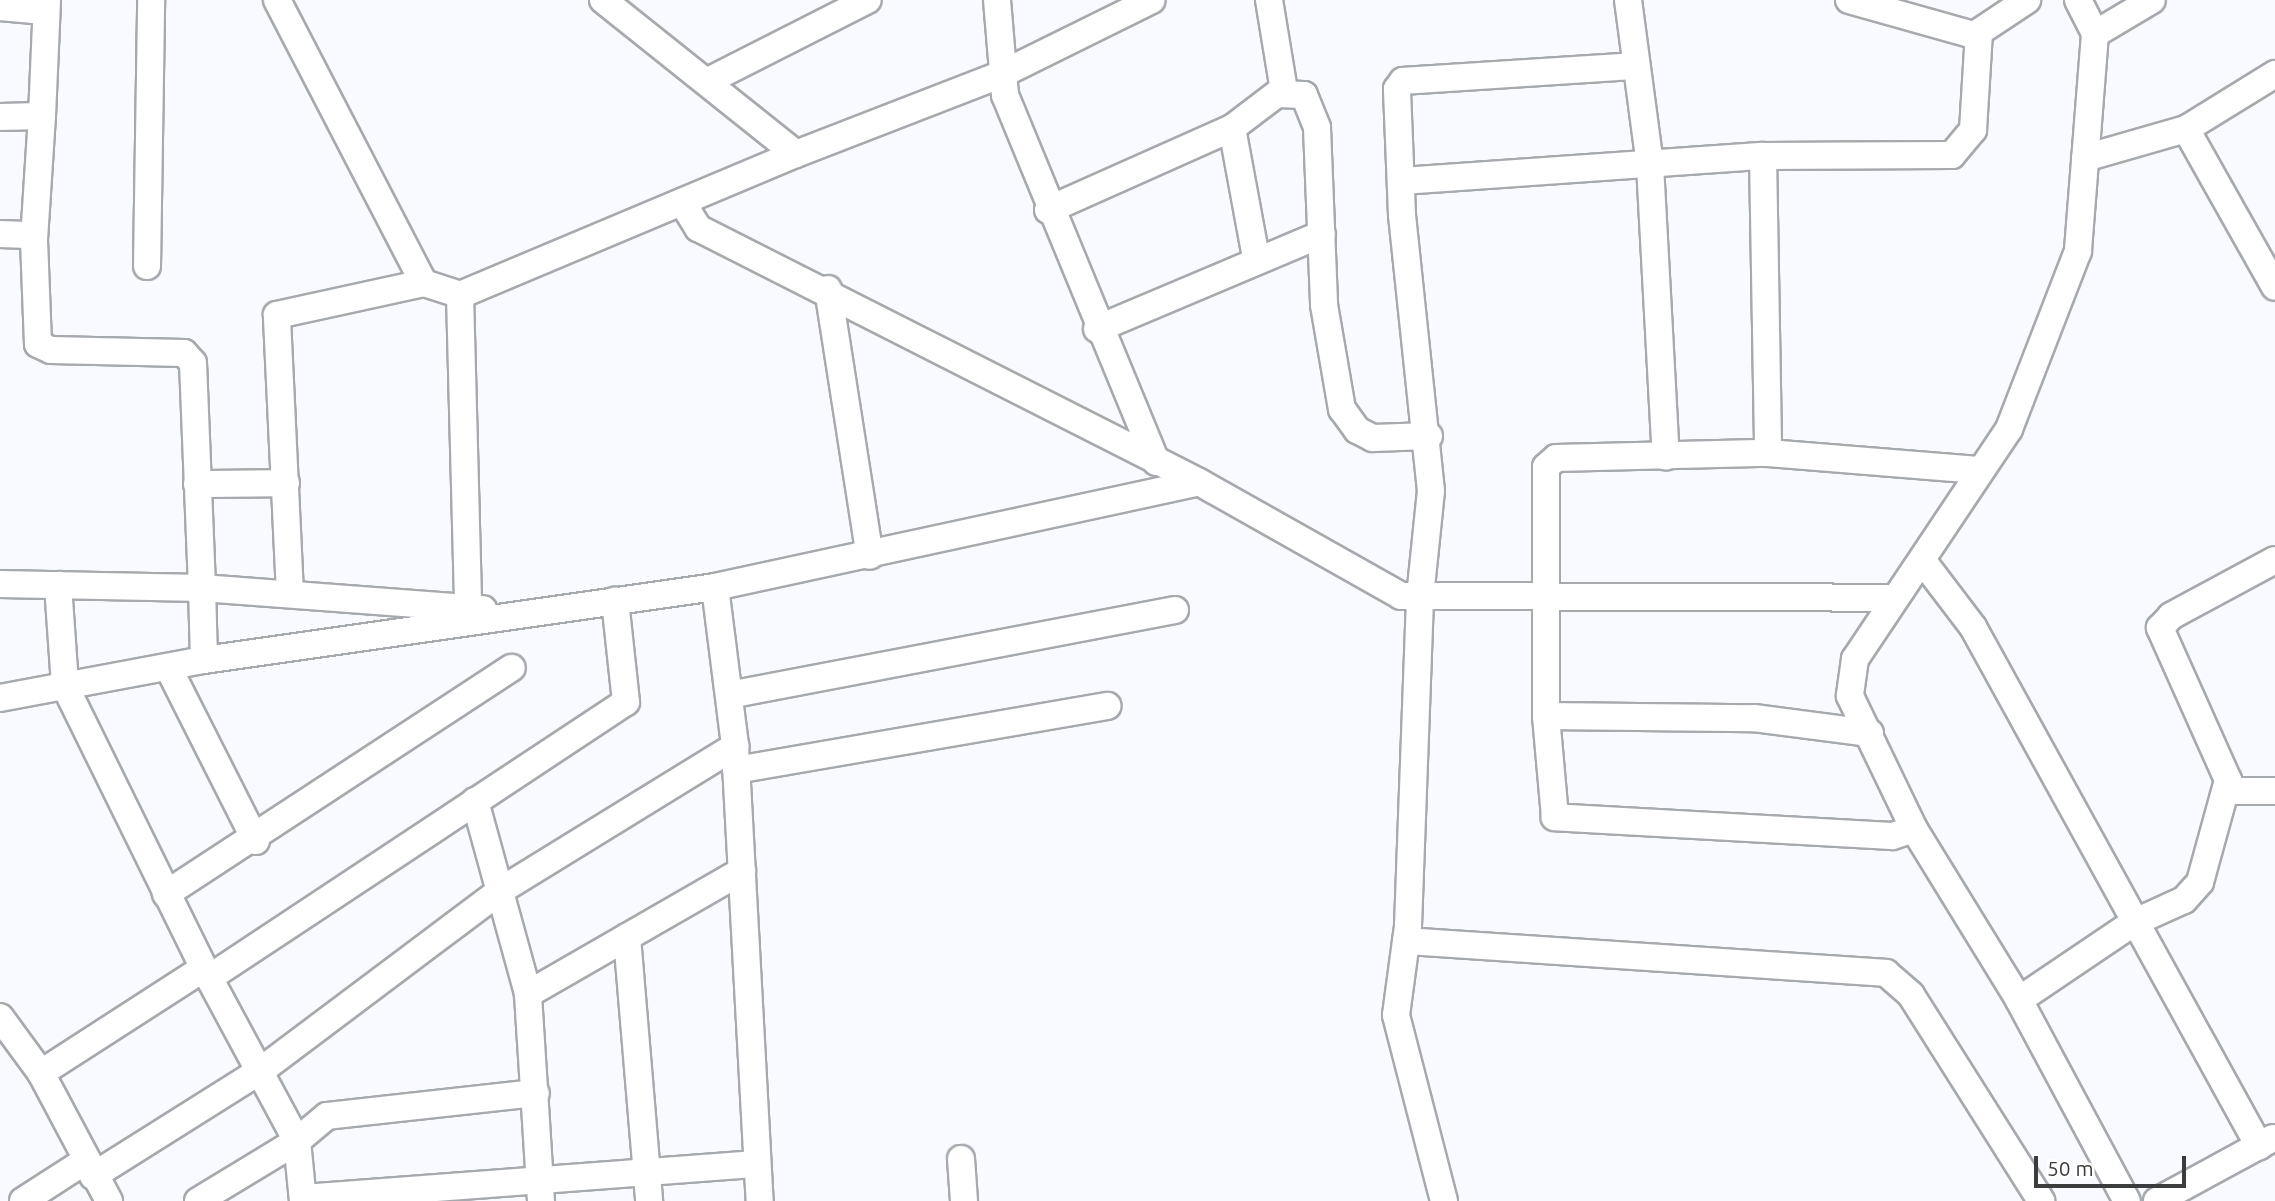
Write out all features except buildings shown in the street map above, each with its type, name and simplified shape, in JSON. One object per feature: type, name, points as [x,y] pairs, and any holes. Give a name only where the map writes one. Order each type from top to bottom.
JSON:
[{"type":"street","points":[[147,266],[151,0]]},
{"type":"street","points":[[277,0],[424,283]]},
{"type":"street","points":[[603,0],[708,81],[796,154]]},
{"type":"street","points":[[708,81],[868,0]]},
{"type":"street","points":[[997,0],[1000,75],[1048,210],[1156,462]]},
{"type":"street","points":[[290,594],[277,315],[424,283],[460,295],[796,154],[1000,75],[1152,0]]},
{"type":"street","points":[[1269,0],[1284,91]]},
{"type":"street","points":[[1628,0],[1650,165],[1666,457]]},
{"type":"street","points":[[1849,0],[1977,36]]},
{"type":"street","points":[[1977,36],[2027,0]]},
{"type":"street","points":[[2078,0],[2095,34],[2078,251],[2009,429],[1978,470],[1922,560],[1855,659],[1850,679],[1850,696],[1914,829],[2019,1000],[2127,1201]]},
{"type":"street","points":[[2095,34],[2152,0]]},
{"type":"street","points":[[0,7],[45,6],[42,116],[34,235],[38,344],[51,351],[190,356],[204,660]]},
{"type":"street","points":[[1402,181],[1763,156],[1961,152],[1973,130],[1977,36]]},
{"type":"street","points":[[1444,1201],[1396,1015],[1406,941],[1420,597],[1431,491],[1429,436],[1402,181],[1397,94],[1403,80],[1636,66]]},
{"type":"street","points":[[2085,158],[2186,129],[2275,74]]},
{"type":"street","points":[[1048,210],[1231,128],[1284,91],[1304,95],[1317,128],[1324,305],[1345,419],[1373,438],[1429,436]]},
{"type":"street","points":[[0,117],[42,116]]},
{"type":"street","points":[[1231,128],[1256,258]]},
{"type":"street","points":[[2186,129],[2275,287]]},
{"type":"street","points":[[1763,156],[1768,453]]},
{"type":"street","points":[[682,202],[698,228],[828,289],[1156,462],[1199,482],[1401,596],[1547,593],[1894,598]]},
{"type":"street","points":[[0,234],[34,235]]},
{"type":"street","points":[[1097,329],[1256,258],[1322,234]]},
{"type":"street","points":[[828,289],[870,556]]},
{"type":"street","points":[[460,295],[468,608]]},
{"type":"street","points":[[1914,829],[1892,836],[1559,820],[1551,809],[1546,716],[1550,460],[1768,453],[1978,470]]},
{"type":"street","points":[[0,698],[204,660],[715,587],[870,556],[1199,482]]},
{"type":"street","points":[[197,484],[286,483]]},
{"type":"street","points":[[1922,560],[1973,627],[2133,923],[2267,1142],[2157,1201]]},
{"type":"street","points":[[2019,1000],[2133,923],[2194,892],[2228,791],[2227,771],[2160,628],[2171,616],[2274,561]]},
{"type":"street","points":[[0,584],[202,588],[534,613]]},
{"type":"street","points":[[58,585],[65,686],[166,894],[207,973],[263,1069],[297,1142],[303,1200],[540,1189],[647,1168],[757,1164]]},
{"type":"street","points":[[715,587],[736,758],[760,1201]]},
{"type":"street","points":[[41,1073],[207,973],[626,702],[615,601]]},
{"type":"street","points":[[729,695],[1175,610]]},
{"type":"street","points":[[168,667],[256,841]]},
{"type":"street","points":[[166,894],[256,841],[512,668]]},
{"type":"street","points":[[23,1201],[89,1168],[263,1069],[503,889],[736,758],[1108,706]]},
{"type":"street","points":[[1546,716],[1754,718],[1870,733]]},
{"type":"street","points":[[2228,791],[2275,791]]},
{"type":"street","points":[[475,801],[503,889],[528,994],[540,1189]]},
{"type":"street","points":[[528,994],[742,871]]},
{"type":"street","points":[[628,937],[649,1201]]},
{"type":"street","points":[[1406,941],[1886,973],[1911,995],[2041,1201]]},
{"type":"street","points":[[0,1017],[41,1073],[89,1168],[109,1201]]},
{"type":"street","points":[[198,1201],[297,1142],[327,1116],[536,1093]]},
{"type":"street","points":[[961,1159],[964,1201]]}]
